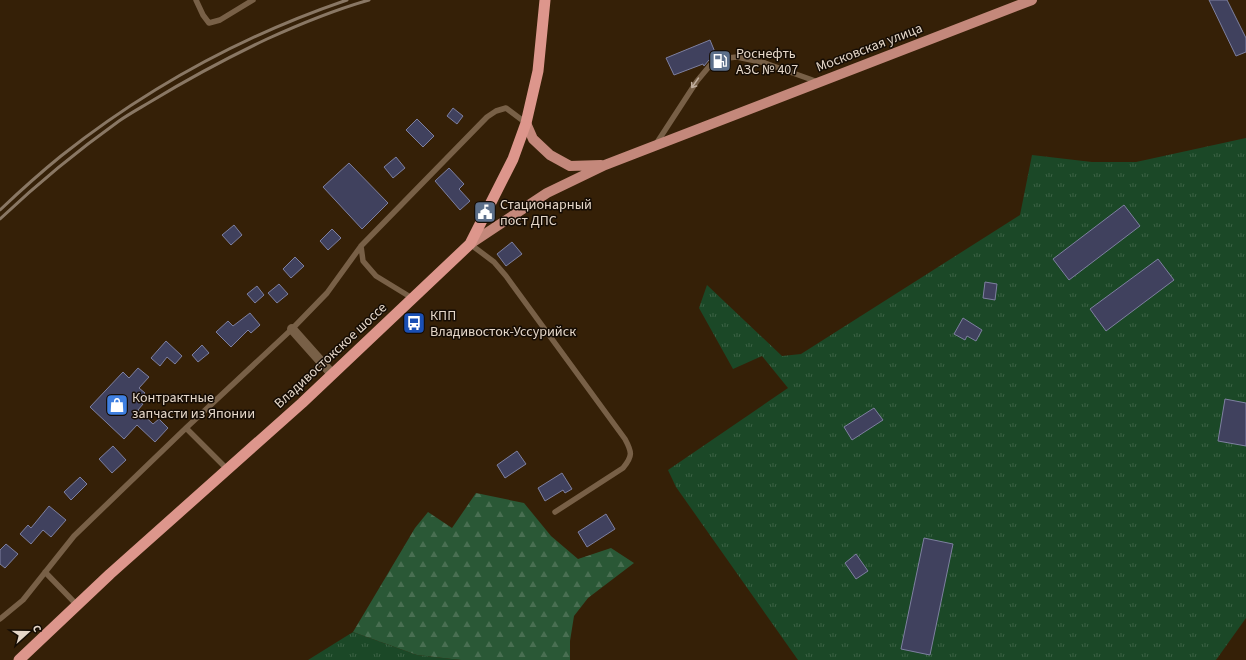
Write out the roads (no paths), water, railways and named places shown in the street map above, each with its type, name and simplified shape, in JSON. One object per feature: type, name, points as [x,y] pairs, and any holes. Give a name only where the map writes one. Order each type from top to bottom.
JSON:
[{"type":"highway","name":"Владивостокское шоссе","points":[[19,660],[110,574],[332,374],[470,244],[513,159],[526,123],[538,71],[545,0]]},
{"type":"main road","name":"Московская улица","points":[[470,244],[547,193],[605,165],[1032,0]]},
{"type":"main road","name":"Московская улица","points":[[526,123],[533,139],[550,155],[570,166],[605,165]]},
{"type":"street","points":[[292,329],[332,374]]},
{"type":"lane","points":[[196,0],[203,15],[209,23],[220,20],[253,0]]},
{"type":"lane","points":[[655,145],[697,81],[712,63],[727,58],[737,57],[765,63],[818,82]]},
{"type":"lane","points":[[0,619],[24,600],[74,536],[292,329],[326,293],[361,246],[486,117],[496,111],[506,108],[526,123]]},
{"type":"lane","points":[[470,244],[494,262],[506,276],[625,438],[630,449],[630,459],[623,468],[555,512]]},
{"type":"lane","points":[[361,246],[362,260],[376,276],[412,298]]},
{"type":"lane","points":[[186,428],[227,470]]},
{"type":"lane","points":[[46,572],[77,605]]},
{"type":"railway","points":[[0,210],[61,156],[127,108],[162,86],[234,47],[309,14],[347,0]]},
{"type":"railway","points":[[0,219],[28,193],[73,156],[103,132],[134,111],[208,69],[267,39],[343,8],[369,0]]},
{"type":"place","name":"Роснефть АЗС № 407","points":[[720,61]]},
{"type":"place","name":"Стационарный пост ДПС","points":[[485,212]]},
{"type":"place","name":"КПП Владивосток-Уссурийск","points":[[414,323]]},
{"type":"place","name":"Контрактные запчасти из Японии","points":[[117,405]]}]
